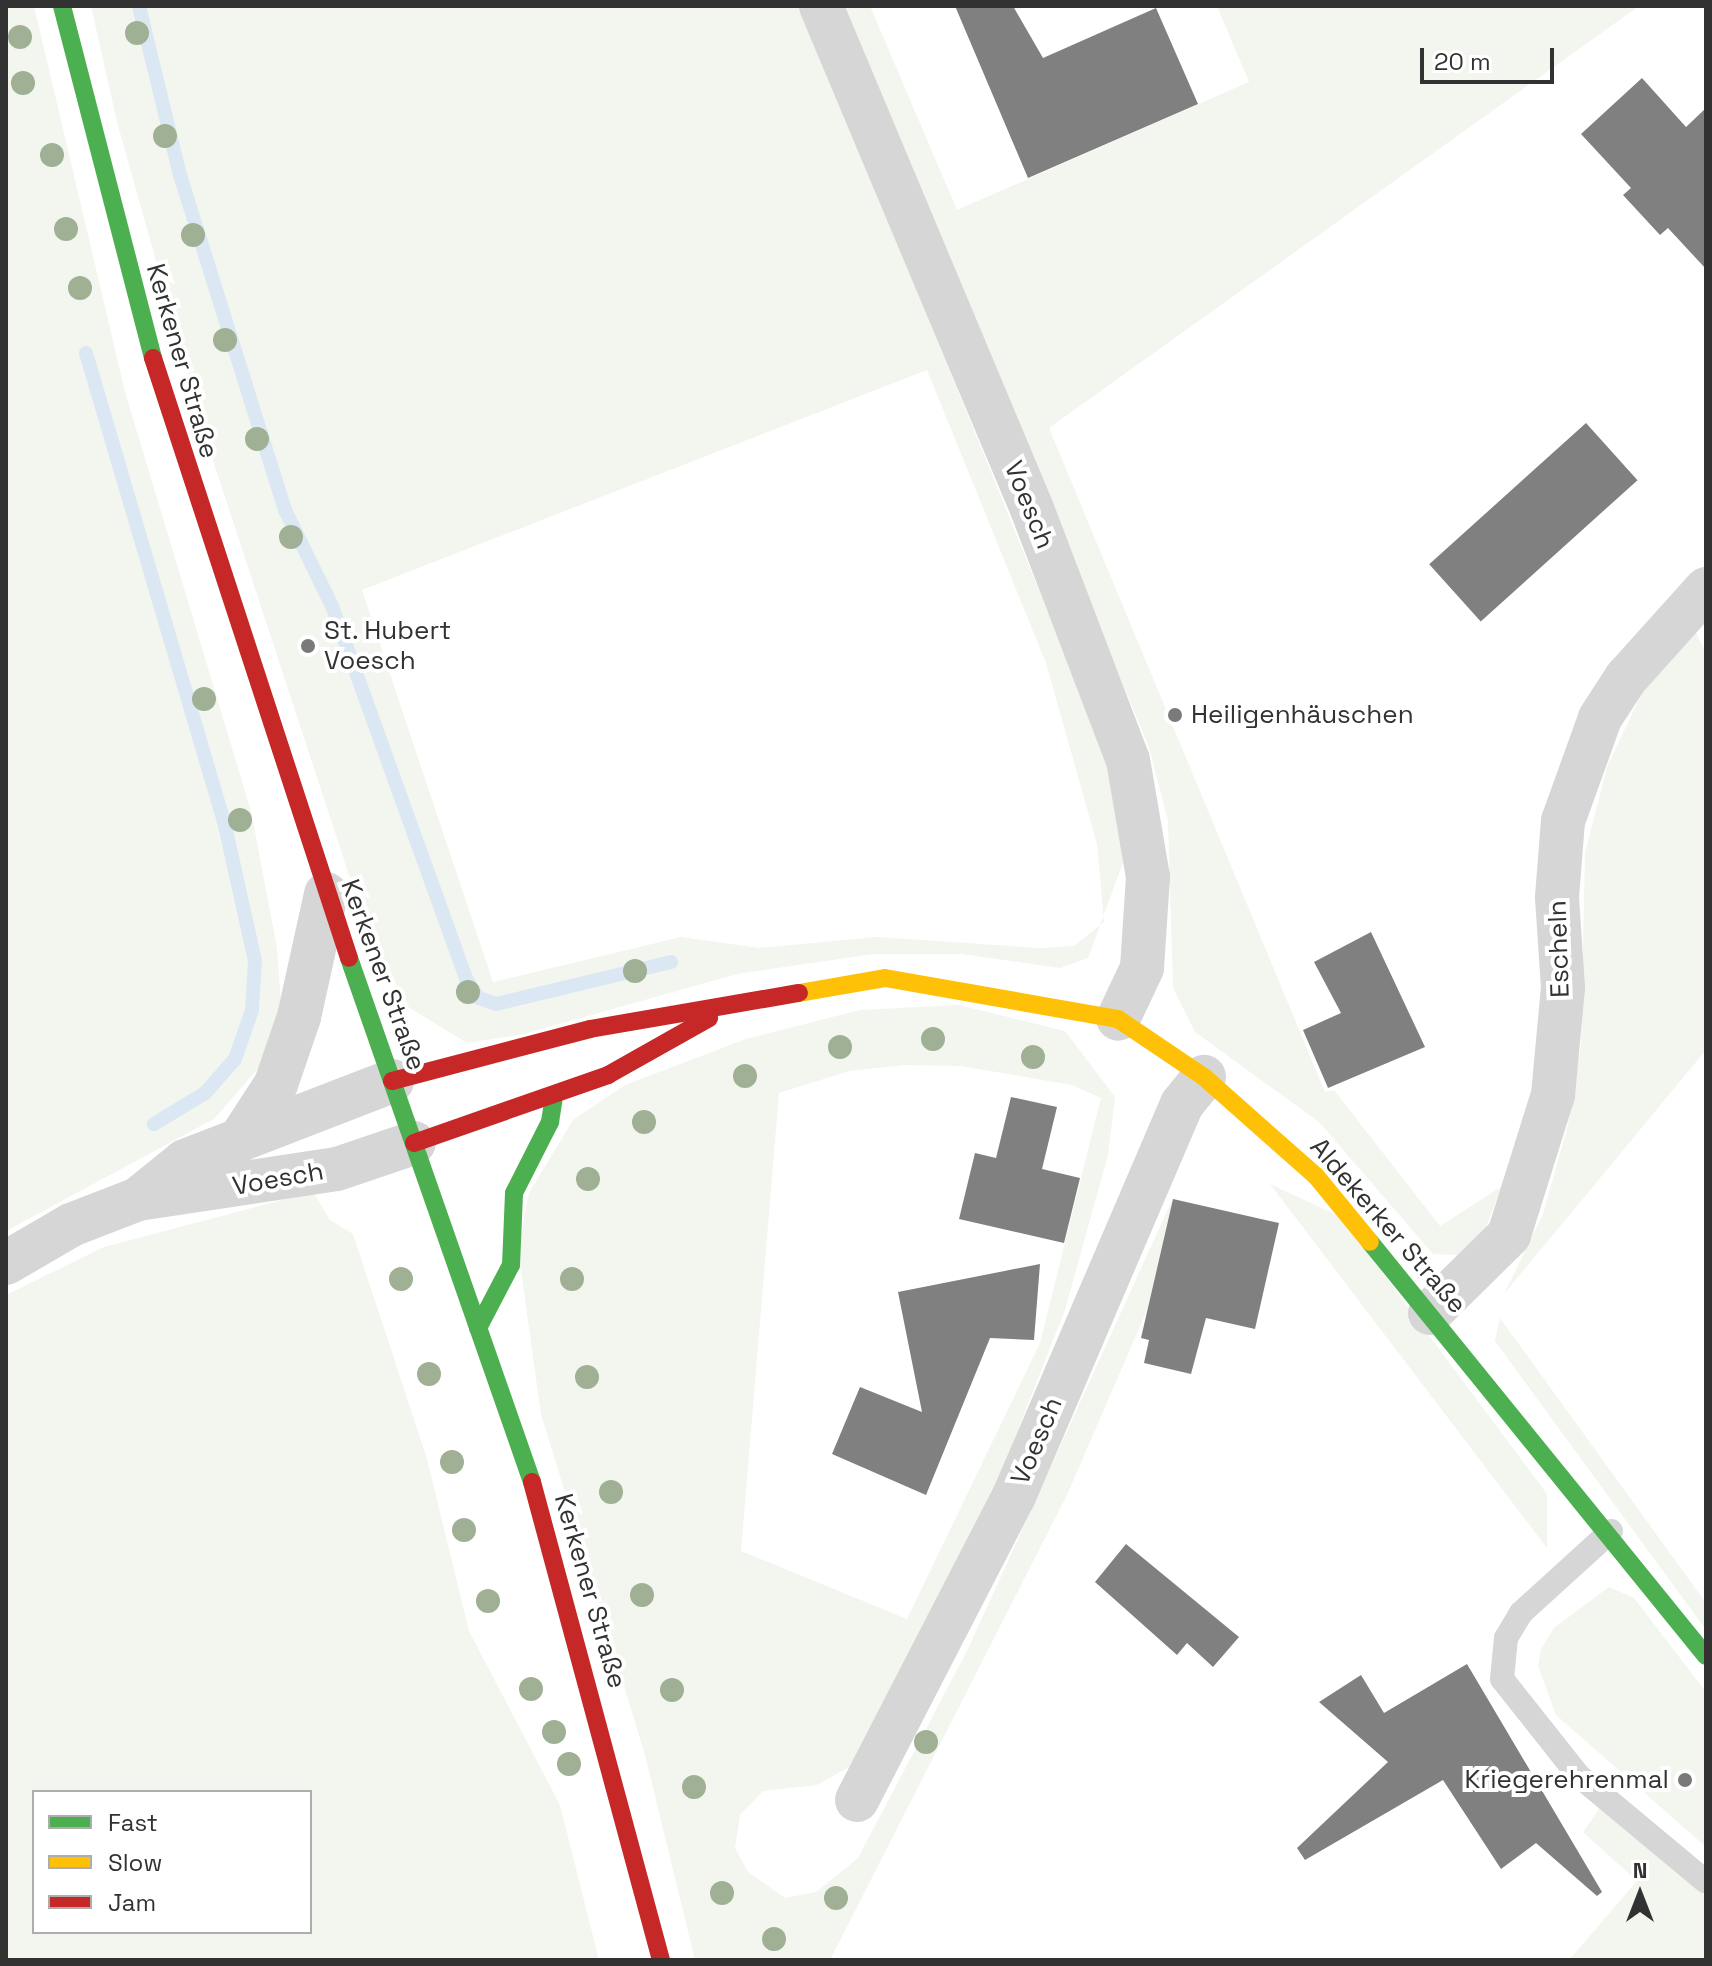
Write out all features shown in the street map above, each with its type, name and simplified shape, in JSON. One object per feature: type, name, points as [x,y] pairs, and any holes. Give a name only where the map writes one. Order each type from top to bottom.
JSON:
[{"type":"street","name":"Kerkener Straße","points":[[62,6],[129,276],[185,464],[326,894],[478,1328],[568,1601],[661,1960]]},
{"type":"street","name":"Voesch","points":[[821,6],[1032,509],[1128,760],[1148,877],[1142,968],[1118,1019]]},
{"type":"street","name":"Escheln","points":[[1430,1313],[1509,1235],[1553,1095],[1563,988],[1557,897],[1563,821],[1600,718],[1626,678],[1706,589]]},
{"type":"street","name":"Voesch","points":[[239,1141],[276,1084],[299,1017],[326,894]]},
{"type":"street","name":"Aldekerker Straße","points":[[392,1081],[590,1029],[885,978],[1118,1019],[1204,1077],[1316,1176],[1611,1531],[1706,1656]]},
{"type":"street","points":[[414,1143],[608,1075],[737,1003]]},
{"type":"street","name":"Voesch","points":[[857,1800],[1014,1496],[1182,1104],[1204,1077]]},
{"type":"street","name":"Voesch","points":[[138,1199],[185,1161],[392,1081]]},
{"type":"street","points":[[478,1328],[511,1265],[514,1193],[550,1122],[554,1096]]},
{"type":"street","name":"Voesch","points":[[6,1263],[71,1225],[138,1199],[337,1169],[414,1143]]},
{"type":"lane","points":[[1611,1531],[1521,1613],[1506,1638],[1502,1679],[1579,1776],[1706,1882]]},
{"type":"shaded area","points":[[6,6],[34,6],[125,392],[251,811],[277,948],[281,1004],[261,1065],[214,1119],[6,1231]]},
{"type":"shaded area","points":[[91,6],[802,6],[1107,758],[1125,857],[1103,916],[1097,844],[1046,663],[927,370],[362,590],[493,982],[681,937],[759,948],[877,937],[1040,948],[1074,946],[1100,925],[1088,958],[1060,968],[961,954],[874,954],[737,974],[524,1034],[467,1043],[408,1007],[368,933],[206,439],[117,122]]},
{"type":"shaded area","points":[[840,6],[870,6],[957,210],[1249,82],[1217,6],[1639,6],[1049,428],[1325,1092],[1334,1090],[1440,1226],[1501,1187],[1482,1238],[1458,1255],[1433,1254],[1319,1122],[1195,1032],[1173,988],[1168,821],[1149,747]]},
{"type":"shaded area","points":[[1694,629],[1706,653],[1706,1050],[1504,1294],[1543,1214],[1568,1125],[1581,1045],[1585,853],[1607,767],[1642,693]]},
{"type":"shaded area","points":[[959,1005],[1065,1031],[1115,1097],[1108,1155],[1065,1310],[991,1498],[849,1767],[817,1785],[763,1791],[740,1815],[735,1848],[748,1872],[785,1898],[816,1892],[858,1858],[968,1649],[1173,1198],[1147,1310],[1067,1495],[830,1960],[695,1960],[645,1755],[541,1414],[518,1249],[529,1193],[573,1120],[625,1085],[746,1039],[860,1010]],"holes":[[[905,1065],[961,1066],[1072,1085],[1101,1098],[1040,1343],[907,1619],[741,1551],[779,1093],[849,1071]]]},
{"type":"shaded area","points":[[1270,1184],[1341,1217],[1547,1494],[1547,1548]]},
{"type":"shaded area","points":[[313,1192],[330,1220],[353,1234],[427,1459],[469,1631],[560,1805],[599,1960],[6,1960],[6,1295],[104,1247]]},
{"type":"shaded area","points":[[1500,1318],[1706,1603],[1706,1630],[1495,1341]]},
{"type":"shaded area","points":[[1609,1587],[1634,1598],[1706,1692],[1706,1847],[1556,1715],[1538,1666],[1541,1649],[1554,1628]]},
{"type":"shaded area","points":[[1600,1808],[1706,1896],[1706,1960],[1569,1960],[1637,1881],[1583,1832]]},
{"type":"building","points":[[955,6],[1013,6],[1043,58],[1156,8],[1198,104],[1028,178]]},
{"type":"building","points":[[1642,78],[1686,127],[1706,108],[1706,269],[1668,228],[1660,235],[1623,195],[1631,188],[1581,134]]},
{"type":"building","points":[[1586,423],[1638,480],[1481,621],[1429,564]]},
{"type":"building","points":[[1371,932],[1425,1047],[1328,1088],[1303,1030],[1341,1013],[1314,962]]},
{"type":"building","points":[[1011,1097],[1057,1107],[1042,1169],[1080,1178],[1064,1243],[959,1219],[975,1153],[996,1158]]},
{"type":"building","points":[[1173,1199],[1279,1223],[1255,1329],[1206,1318],[1191,1374],[1144,1363],[1149,1340],[1141,1338]]},
{"type":"building","points":[[1040,1264],[1034,1340],[990,1338],[926,1495],[832,1454],[860,1387],[922,1412],[898,1292]]},
{"type":"building","points":[[1126,1544],[1239,1637],[1213,1667],[1187,1643],[1177,1655],[1095,1582]]},
{"type":"building","points":[[1467,1664],[1602,1892],[1597,1896],[1536,1843],[1501,1869],[1443,1780],[1305,1860],[1297,1848],[1388,1762],[1319,1702],[1361,1675],[1384,1713]]},
{"type":"waterway","points":[[139,6],[180,175],[285,510],[332,606],[466,979],[479,998],[496,1004],[671,962]]},
{"type":"waterway","points":[[86,353],[224,821],[255,961],[252,1010],[235,1059],[205,1093],[154,1124]]},
{"type":"traffic: fast","points":[[62,6],[153,358]]},
{"type":"traffic: fast","points":[[349,958],[532,1482]]},
{"type":"traffic: fast","points":[[478,1328],[511,1265],[514,1193],[550,1122],[554,1096]]},
{"type":"traffic: fast","points":[[1370,1242],[1706,1656]]},
{"type":"traffic: slow","points":[[799,993],[885,978],[1118,1019],[1204,1077],[1316,1176],[1370,1242]]},
{"type":"traffic: jam","points":[[153,358],[349,958]]},
{"type":"traffic: jam","points":[[392,1081],[590,1029],[799,993]]},
{"type":"traffic: jam","points":[[414,1143],[608,1075],[709,1018]]},
{"type":"traffic: jam","points":[[532,1482],[661,1960]]},
{"type":"place","name":"St. Hubert Voesch","points":[[308,646]]},
{"type":"place","name":"Heiligenhäuschen","points":[[1175,715]]},
{"type":"place","name":"Kriegerehrenmal","points":[[1685,1780]]}]
